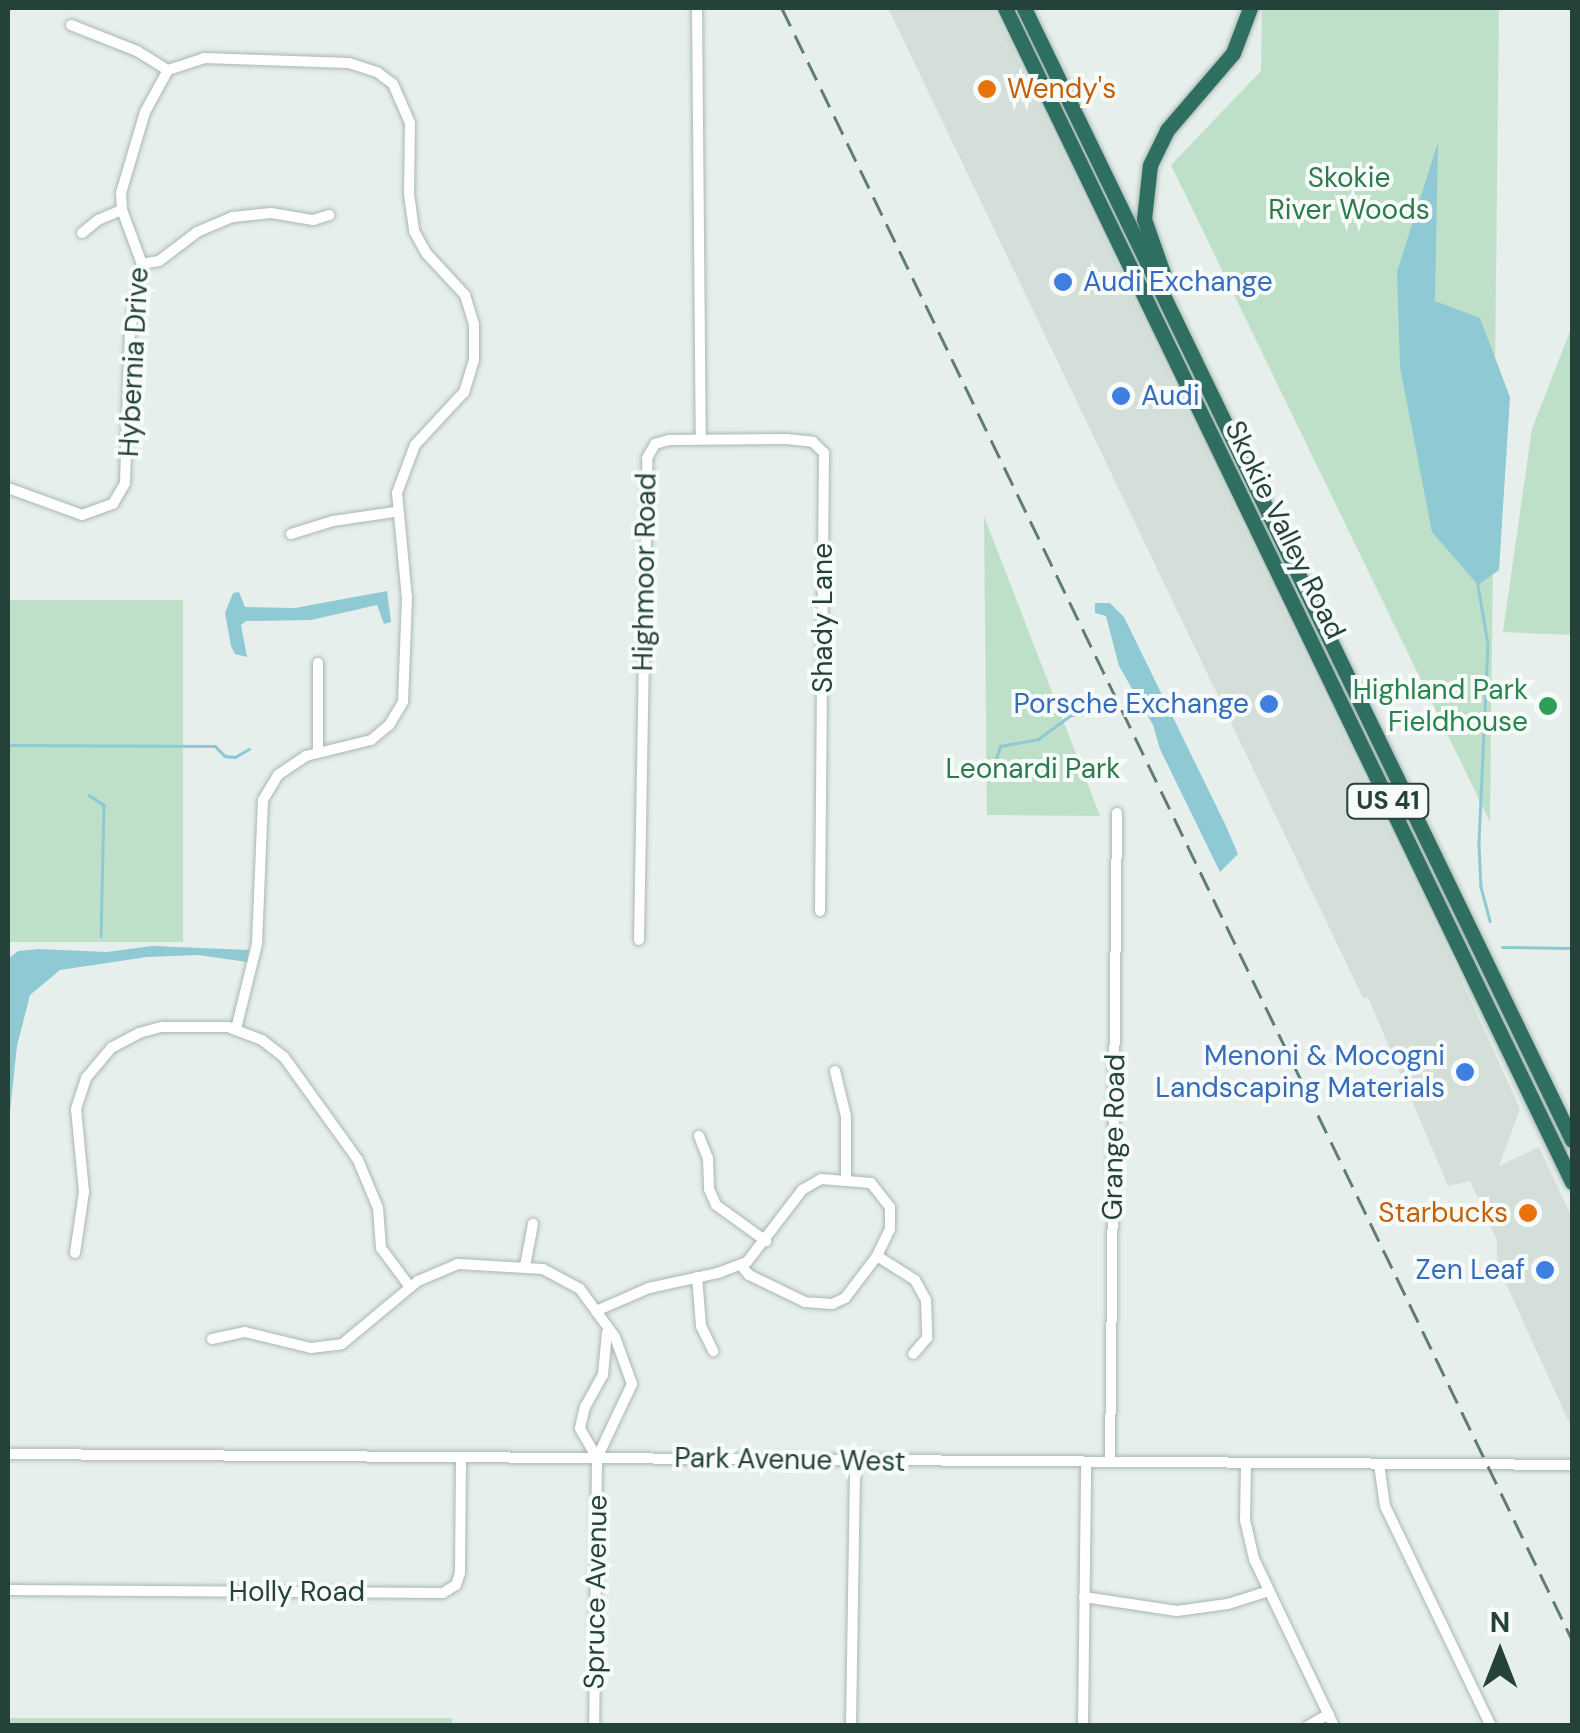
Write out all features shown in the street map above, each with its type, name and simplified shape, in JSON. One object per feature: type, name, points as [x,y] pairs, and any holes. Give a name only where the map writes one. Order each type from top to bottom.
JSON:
[{"type":"highway","name":"Skokie Valley Road","points":[[1005,8],[1572,1182]]},
{"type":"highway","name":"Skokie Valley Road","points":[[1024,8],[1572,1140]]},
{"type":"highway","points":[[1209,391],[1148,234],[1146,184],[1158,146],[1233,53],[1250,8]]},
{"type":"street","points":[[697,8],[701,439]]},
{"type":"street","points":[[71,25],[136,50],[168,70],[192,59],[239,59],[366,67],[393,84],[408,112],[414,231],[427,254],[465,295],[474,325],[474,360],[464,392],[415,445],[401,474],[396,512],[406,587],[406,685],[396,716],[361,746],[318,752],[286,768],[263,800],[256,950],[236,1029]]},
{"type":"street","name":"Hybernia Drive","points":[[8,488],[82,515],[98,512],[120,495],[128,468],[133,303],[142,264],[122,210],[123,178],[153,93],[168,70]]},
{"type":"street","points":[[82,233],[98,220],[122,210]]},
{"type":"street","points":[[142,264],[159,261],[197,232],[232,217],[271,213],[314,220],[329,216]]},
{"type":"street","name":"Shady Lane","points":[[701,439],[813,442],[824,453],[820,912]]},
{"type":"street","name":"Highmoor Road","points":[[639,940],[647,458],[654,444],[701,439]]},
{"type":"street","points":[[291,534],[333,521],[396,512]]},
{"type":"street","points":[[318,662],[318,752]]},
{"type":"street","name":"Grange Road","points":[[1110,1462],[1117,812]]},
{"type":"street","points":[[75,1253],[84,1192],[76,1109],[96,1062],[121,1041],[162,1027],[201,1024],[236,1029],[275,1049],[294,1069],[359,1161],[378,1211],[384,1256],[410,1287]]},
{"type":"street","points":[[835,1071],[846,1116],[846,1178]]},
{"type":"street","points":[[699,1136],[708,1158],[709,1189],[716,1206],[766,1241]]},
{"type":"street","points":[[596,1311],[648,1288],[741,1265],[766,1241],[810,1184],[846,1178],[871,1183],[890,1208],[890,1229],[877,1256],[845,1298],[818,1306],[750,1275],[741,1265]]},
{"type":"street","points":[[525,1266],[533,1224]]},
{"type":"street","points":[[877,1256],[915,1280],[926,1300],[927,1338],[912,1354]]},
{"type":"street","points":[[212,1339],[246,1332],[311,1348],[333,1347],[366,1328],[410,1287],[453,1266],[525,1266],[573,1283],[625,1357],[632,1390],[598,1458]]},
{"type":"street","points":[[697,1277],[702,1326],[713,1351]]},
{"type":"street","points":[[564,1458],[578,1447],[582,1423],[599,1387],[607,1360],[607,1332]]},
{"type":"street","points":[[607,1360],[625,1357]]},
{"type":"street","points":[[582,1423],[598,1458]]},
{"type":"street","name":"Park Avenue West","points":[[8,1454],[1572,1465]]},
{"type":"street","name":"Holly Road","points":[[8,1590],[443,1593],[456,1585],[460,1572],[461,1457]]},
{"type":"street","name":"Spruce Avenue","points":[[594,1726],[598,1458]]},
{"type":"street","points":[[852,1726],[856,1460]]},
{"type":"street","points":[[1083,1726],[1086,1463]]},
{"type":"street","points":[[1246,1464],[1246,1538],[1332,1720],[1308,1726]]},
{"type":"street","points":[[1379,1464],[1385,1506],[1492,1726]]},
{"type":"street","points":[[1084,1597],[1177,1611],[1228,1604],[1269,1591]]},
{"type":"shaded area","points":[[888,8],[993,8],[1451,957],[1520,1109],[1499,1166],[1539,1147],[1572,1218],[1572,1429],[1497,1264],[1497,1241],[1470,1181],[1448,1186],[1368,997],[1363,998]]},
{"type":"green space","name":"Skokie River Woods","points":[[1262,8],[1499,8],[1490,822],[1171,165],[1261,71]]},
{"type":"green space","points":[[1572,326],[1572,635],[1503,632],[1532,429]]},
{"type":"green space","name":"Leonardi Park","points":[[984,516],[1100,816],[987,815]]},
{"type":"green space","points":[[8,600],[183,600],[183,942],[8,942]]},
{"type":"green space","points":[[8,1718],[452,1718],[452,1726],[8,1726]]},
{"type":"water","points":[[1438,142],[1435,301],[1480,318],[1510,397],[1499,570],[1478,585],[1432,532],[1400,367],[1397,272]]},
{"type":"water","points":[[387,591],[391,622],[384,624],[377,605],[311,620],[246,621],[241,625],[247,657],[235,654],[231,646],[225,613],[233,593],[239,592],[245,607],[295,608]]},
{"type":"water","points":[[1095,603],[1110,603],[1124,617],[1225,824],[1238,854],[1220,872],[1160,749],[1153,725],[1119,666],[1106,616],[1095,613]]},
{"type":"water","points":[[152,946],[249,950],[247,962],[198,955],[147,957],[60,970],[30,995],[17,1046],[8,1130],[8,959],[18,951],[38,949],[107,952]]},
{"type":"waterway","points":[[1478,585],[1488,644],[1479,845],[1481,887],[1490,921]]},
{"type":"waterway","points":[[987,767],[994,765],[1000,746],[1038,739],[1071,715],[1089,714]]},
{"type":"waterway","points":[[8,745],[215,746],[225,756],[235,757],[249,749]]},
{"type":"waterway","points":[[89,795],[104,805],[101,936]]},
{"type":"waterway","points":[[1502,947],[1572,948]]},
{"type":"railway","points":[[782,8],[1572,1639]]},
{"type":"place","name":"Wendy's","points":[[987,89]]},
{"type":"place","name":"Audi Exchange","points":[[1063,282]]},
{"type":"place","name":"Audi","points":[[1121,396]]},
{"type":"place","name":"Porsche Exchange","points":[[1269,704]]},
{"type":"place","name":"Highland Park Fieldhouse","points":[[1548,706]]},
{"type":"place","name":"Menoni & Mocogni Landscaping Materials","points":[[1465,1072]]},
{"type":"place","name":"Starbucks","points":[[1528,1213]]},
{"type":"place","name":"Zen Leaf","points":[[1545,1270]]}]
